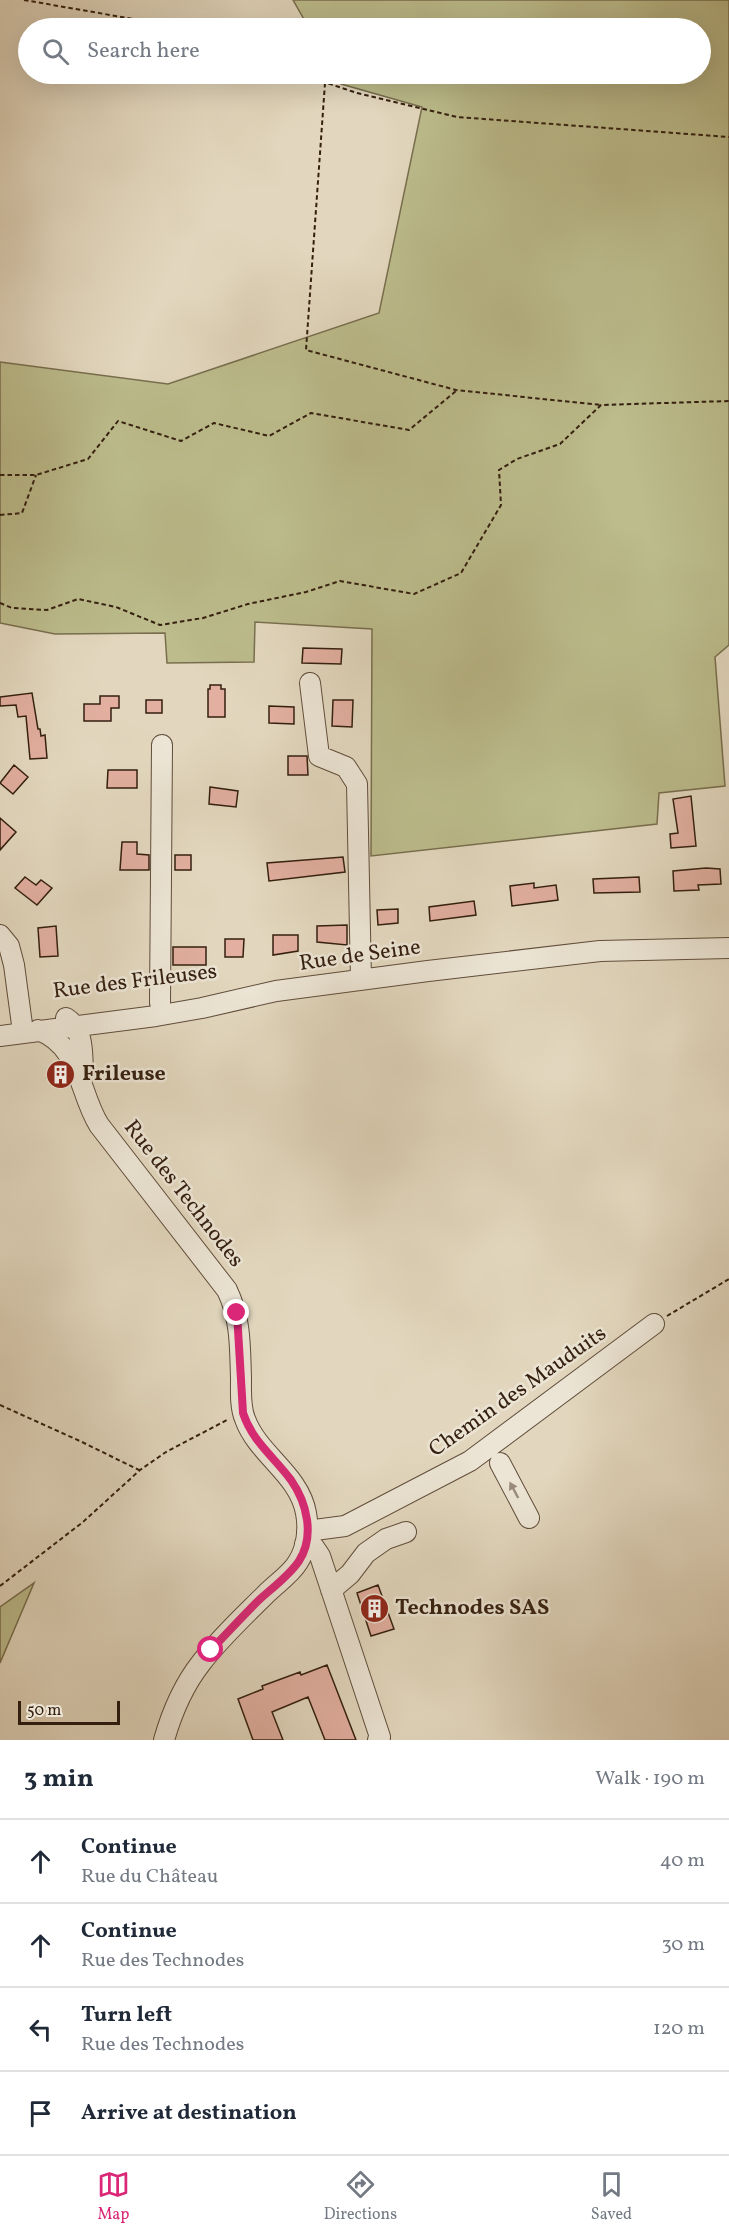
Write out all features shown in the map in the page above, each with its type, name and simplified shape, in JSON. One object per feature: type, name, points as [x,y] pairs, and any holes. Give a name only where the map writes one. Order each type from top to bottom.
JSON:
[{"type":"street","points":[[310,683],[319,756],[346,767],[357,784],[361,980]]},
{"type":"street","points":[[160,1003],[162,745]]},
{"type":"street","points":[[0,935],[9,946],[28,1028]]},
{"type":"street","name":"Rue de Seine","points":[[71,1021],[136,1018],[202,1008],[276,991],[600,951],[729,948]]},
{"type":"street","name":"Rue des Frileuses","points":[[0,1026],[28,1028],[160,1003],[276,991]]},
{"type":"street","points":[[0,1036],[28,1028],[57,1039],[76,1058],[95,1034],[136,1018]]},
{"type":"street","name":"Rue des Technodes","points":[[71,1021],[66,1038],[76,1058],[93,1114],[106,1135],[219,1278],[230,1297],[239,1325],[243,1413],[259,1443],[298,1491],[306,1514],[306,1538]]},
{"type":"street","name":"Chemin des Mauduits","points":[[306,1538],[345,1526],[470,1461],[654,1324]]},
{"type":"street","points":[[500,1463],[529,1518]]},
{"type":"street","points":[[331,1590],[350,1574],[366,1553],[386,1539],[406,1532]]},
{"type":"street","points":[[164,1740],[178,1700],[199,1665],[298,1562],[306,1538]]},
{"type":"street","points":[[306,1538],[317,1551],[331,1590],[380,1737],[378,1740]]},
{"type":"path","points":[[24,0],[127,18]]},
{"type":"path","points":[[324,84],[306,350],[456,390],[601,405],[729,400]]},
{"type":"path","points":[[328,84],[457,117],[729,138]]},
{"type":"path","points":[[0,475],[36,475],[88,459],[118,421],[181,441],[214,423],[269,436],[311,413],[409,430],[456,390]]},
{"type":"path","points":[[0,603],[12,608],[47,610],[78,599],[116,607],[160,625],[203,618],[340,581],[414,594],[461,573],[501,505],[498,470],[517,459],[560,444],[601,405]]},
{"type":"path","points":[[0,514],[21,513],[36,475]]},
{"type":"path","points":[[654,1324],[729,1279]]},
{"type":"path","points":[[0,1406],[140,1470]]},
{"type":"path","points":[[0,1586],[83,1521],[140,1470],[173,1448],[243,1413]]},
{"type":"green space","points":[[293,0],[729,0],[729,645],[715,657],[725,786],[659,793],[657,824],[371,856],[372,629],[255,622],[254,662],[167,663],[165,633],[55,634],[0,623],[0,362],[168,384],[379,313],[422,107],[341,84],[711,84],[711,18],[303,18]]},
{"type":"green space","points":[[34,1583],[0,1663],[0,1607]]},
{"type":"building","points":[[303,648],[342,649],[341,664],[302,663]]},
{"type":"building","points":[[210,685],[221,685],[221,689],[225,689],[225,717],[208,717]]},
{"type":"building","points":[[32,693],[38,729],[40,729],[41,736],[45,735],[47,758],[30,759],[26,716],[18,717],[16,705],[0,706],[0,697]]},
{"type":"building","points":[[100,696],[119,696],[119,708],[111,708],[111,721],[84,721],[84,704],[100,704]]},
{"type":"building","points":[[146,700],[162,700],[162,713],[146,713]]},
{"type":"building","points":[[333,700],[353,700],[352,727],[332,726]]},
{"type":"building","points":[[269,706],[294,707],[294,724],[269,723]]},
{"type":"building","points":[[288,756],[307,756],[308,775],[288,775]]},
{"type":"building","points":[[14,765],[28,777],[13,794],[0,783]]},
{"type":"building","points":[[108,770],[137,770],[137,788],[107,788]]},
{"type":"building","points":[[210,787],[238,791],[236,807],[209,804]]},
{"type":"building","points":[[691,796],[696,846],[671,848],[670,834],[678,833],[673,799]]},
{"type":"building","points":[[0,818],[16,832],[0,850]]},
{"type":"building","points":[[122,842],[137,842],[137,854],[149,855],[149,870],[120,870]]},
{"type":"building","points":[[175,855],[191,855],[191,870],[175,870]]},
{"type":"building","points":[[343,857],[345,872],[269,881],[267,863]]},
{"type":"building","points":[[720,869],[721,884],[698,885],[699,890],[674,891],[673,871]]},
{"type":"building","points":[[25,877],[36,885],[41,880],[52,888],[37,905],[15,888]]},
{"type":"building","points":[[639,877],[640,892],[594,893],[593,879]]},
{"type":"building","points":[[534,883],[534,888],[556,885],[558,900],[512,906],[510,886]]},
{"type":"building","points":[[474,901],[476,915],[430,921],[429,907]]},
{"type":"building","points":[[398,909],[398,923],[378,925],[377,910]]},
{"type":"building","points":[[347,925],[347,945],[317,942],[317,926]]},
{"type":"building","points":[[56,926],[58,956],[40,957],[38,928]]},
{"type":"building","points":[[273,935],[298,935],[298,951],[273,955]]},
{"type":"building","points":[[225,939],[244,939],[243,957],[225,957]]},
{"type":"building","points":[[173,947],[206,947],[206,965],[173,965]]},
{"type":"building","name":"Technodes SAS","points":[[378,1585],[394,1629],[371,1636],[357,1593]]},
{"type":"building","points":[[327,1665],[356,1740],[325,1740],[308,1697],[272,1712],[283,1740],[253,1740],[238,1699],[263,1689],[262,1686]]},
{"type":"place","name":"Frileuse","points":[[61,1074]]},
{"type":"place","name":"Technodes SAS","points":[[374,1608]]},
{"type":"route","points":[[211,1650],[298,1562],[304,1551],[308,1525],[303,1501],[298,1491],[259,1443],[243,1413],[237,1313]]}]
